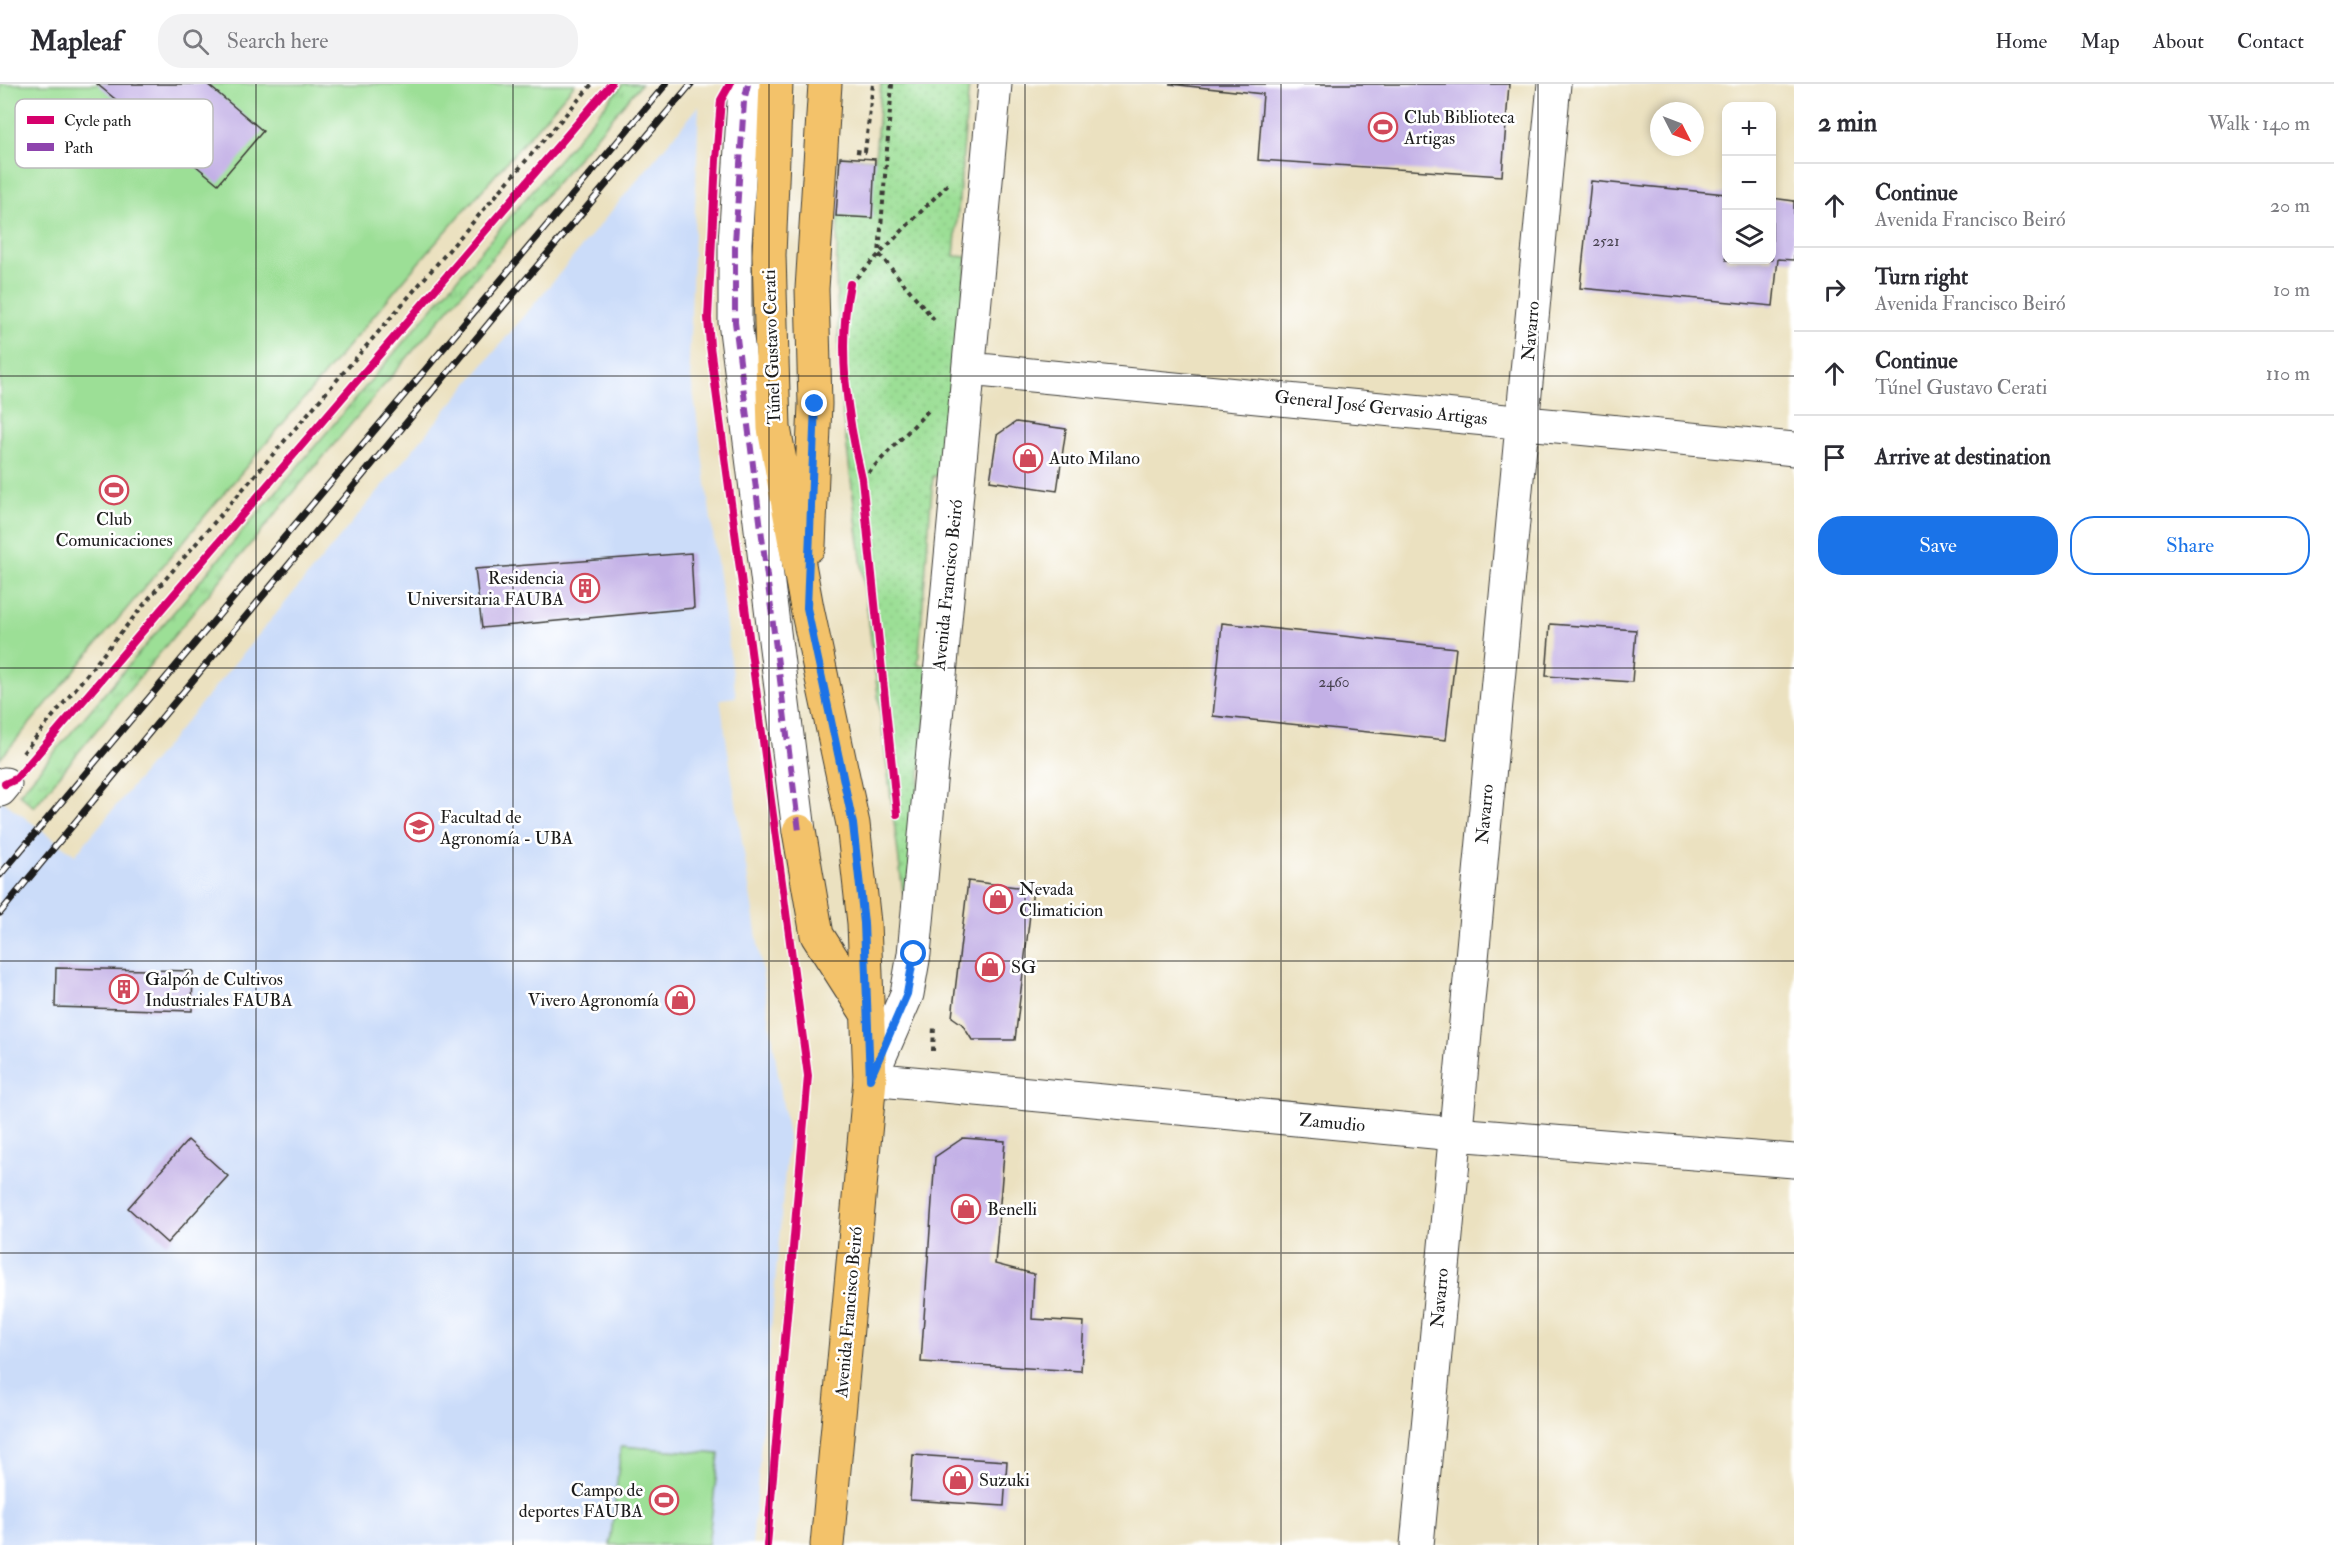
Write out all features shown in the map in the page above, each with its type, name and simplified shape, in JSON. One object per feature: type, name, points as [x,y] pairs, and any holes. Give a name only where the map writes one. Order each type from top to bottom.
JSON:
[{"type":"main road","name":"Túnel Gustavo Cerati","points":[[776,84],[769,255],[774,428],[807,608],[853,824],[864,923],[869,1017]]},
{"type":"main road","name":"Túnel Gustavo Cerati","points":[[807,608],[815,404],[812,289],[825,84]]},
{"type":"main road","points":[[799,831],[818,935],[869,1017]]},
{"type":"main road","name":"Avenida Francisco Beiró","points":[[827,1545],[870,1079],[869,1017]]},
{"type":"street","points":[[748,84],[744,100],[735,243],[735,322],[799,831]]},
{"type":"street","name":"Avenida Francisco Beiró","points":[[870,1079],[907,994],[914,954],[995,84]]},
{"type":"street","name":"Navarro","points":[[1417,1545],[1554,84]]},
{"type":"street","name":"General José Gervasio Artigas","points":[[969,369],[1794,449]]},
{"type":"street","name":"Zamudio","points":[[870,1079],[1455,1134],[1794,1161]]},
{"type":"path","points":[[3,787],[8,771],[150,597],[592,84]]},
{"type":"path","points":[[892,84],[879,254],[937,324]]},
{"type":"path","points":[[847,295],[850,284],[951,180]]},
{"type":"path","points":[[861,479],[930,409]]},
{"type":"path","points":[[859,469],[863,490]]},
{"type":"shaded area","name":"Facultad de Agronomía - UBA","points":[[699,106],[689,362],[736,697],[720,699],[788,1138],[752,1545],[0,1545],[0,799],[75,855]]},
{"type":"green space","name":"Club Comunicaciones","points":[[0,84],[575,84],[419,262],[0,759]]},
{"type":"green space","points":[[623,84],[641,84],[259,534],[34,807],[19,794]]},
{"type":"green space","points":[[881,84],[969,84],[954,256],[967,257],[946,476],[933,476],[918,665],[931,666],[908,893],[903,893],[842,408],[836,278],[840,157],[875,159]]},
{"type":"green space","name":"Campo de deportes FAUBA","points":[[621,1446],[719,1454],[708,1545],[610,1545]]},
{"type":"building","points":[[97,84],[207,84],[263,131],[218,184],[199,168],[213,168],[213,99],[115,99]]},
{"type":"building","name":"Club Biblioteca Artigas","points":[[1169,84],[1509,84],[1502,176],[1258,160],[1263,94]]},
{"type":"building","points":[[840,157],[875,159],[872,218],[836,216]]},
{"type":"building","points":[[1591,181],[1722,194],[1722,264],[1776,264],[1776,199],[1794,201],[1794,260],[1778,259],[1773,306],[1580,288]]},
{"type":"building","name":"Auto Milano","points":[[1016,422],[1066,429],[1057,491],[990,481],[997,435]]},
{"type":"building","name":"Residencia Universitaria FAUBA","points":[[691,553],[694,608],[482,628],[475,569]]},
{"type":"building","points":[[1222,623],[1456,648],[1446,740],[1213,716]]},
{"type":"building","points":[[1550,624],[1636,630],[1632,682],[1546,676]]},
{"type":"building","name":"SG","points":[[968,881],[1033,889],[1015,1040],[972,1040],[962,1024],[952,1017]]},
{"type":"building","name":"Galpón de Cultivos Industriales FAUBA","points":[[56,968],[193,971],[192,1011],[55,1007]]},
{"type":"building","points":[[963,1138],[1005,1141],[995,1264],[1034,1274],[1032,1319],[1084,1322],[1081,1371],[921,1362],[935,1157]]},
{"type":"building","points":[[188,1140],[228,1176],[167,1243],[128,1208]]},
{"type":"building","name":"Suzuki","points":[[913,1455],[1007,1461],[1004,1506],[910,1500]]},
{"type":"railway","points":[[0,875],[666,84]]},
{"type":"railway","points":[[0,913],[499,311],[691,84]]},
{"type":"marked path","points":[[748,84],[744,101],[735,243],[735,322],[799,831]]},
{"type":"cycle path","points":[[5,784],[16,779],[611,84]]},
{"type":"cycle path","points":[[730,84],[721,100],[716,160],[708,318],[710,346],[808,1076],[767,1545]]},
{"type":"cycle path","points":[[850,284],[844,332],[848,406],[862,479],[897,814]]},
{"type":"place","name":"Club Biblioteca Artigas","points":[[1383,127]]},
{"type":"place","name":"Auto Milano","points":[[1028,458]]},
{"type":"place","name":"Club Comunicaciones","points":[[114,490]]},
{"type":"place","name":"Residencia Universitaria FAUBA","points":[[585,588]]},
{"type":"place","name":"Facultad de Agronomía - UBA","points":[[419,827]]},
{"type":"place","name":"Nevada Climaticion","points":[[998,899]]},
{"type":"place","name":"SG","points":[[990,967]]},
{"type":"place","name":"Galpón de Cultivos Industriales FAUBA","points":[[124,989]]},
{"type":"place","name":"Vivero Agronomía","points":[[680,1000]]},
{"type":"place","name":"Benelli","points":[[966,1209]]},
{"type":"place","name":"Suzuki","points":[[958,1480]]},
{"type":"place","name":"Campo de deportes FAUBA","points":[[664,1500]]},
{"type":"route","points":[[815,404],[807,608],[853,824],[864,923],[870,1079],[907,994],[914,954]]}]
